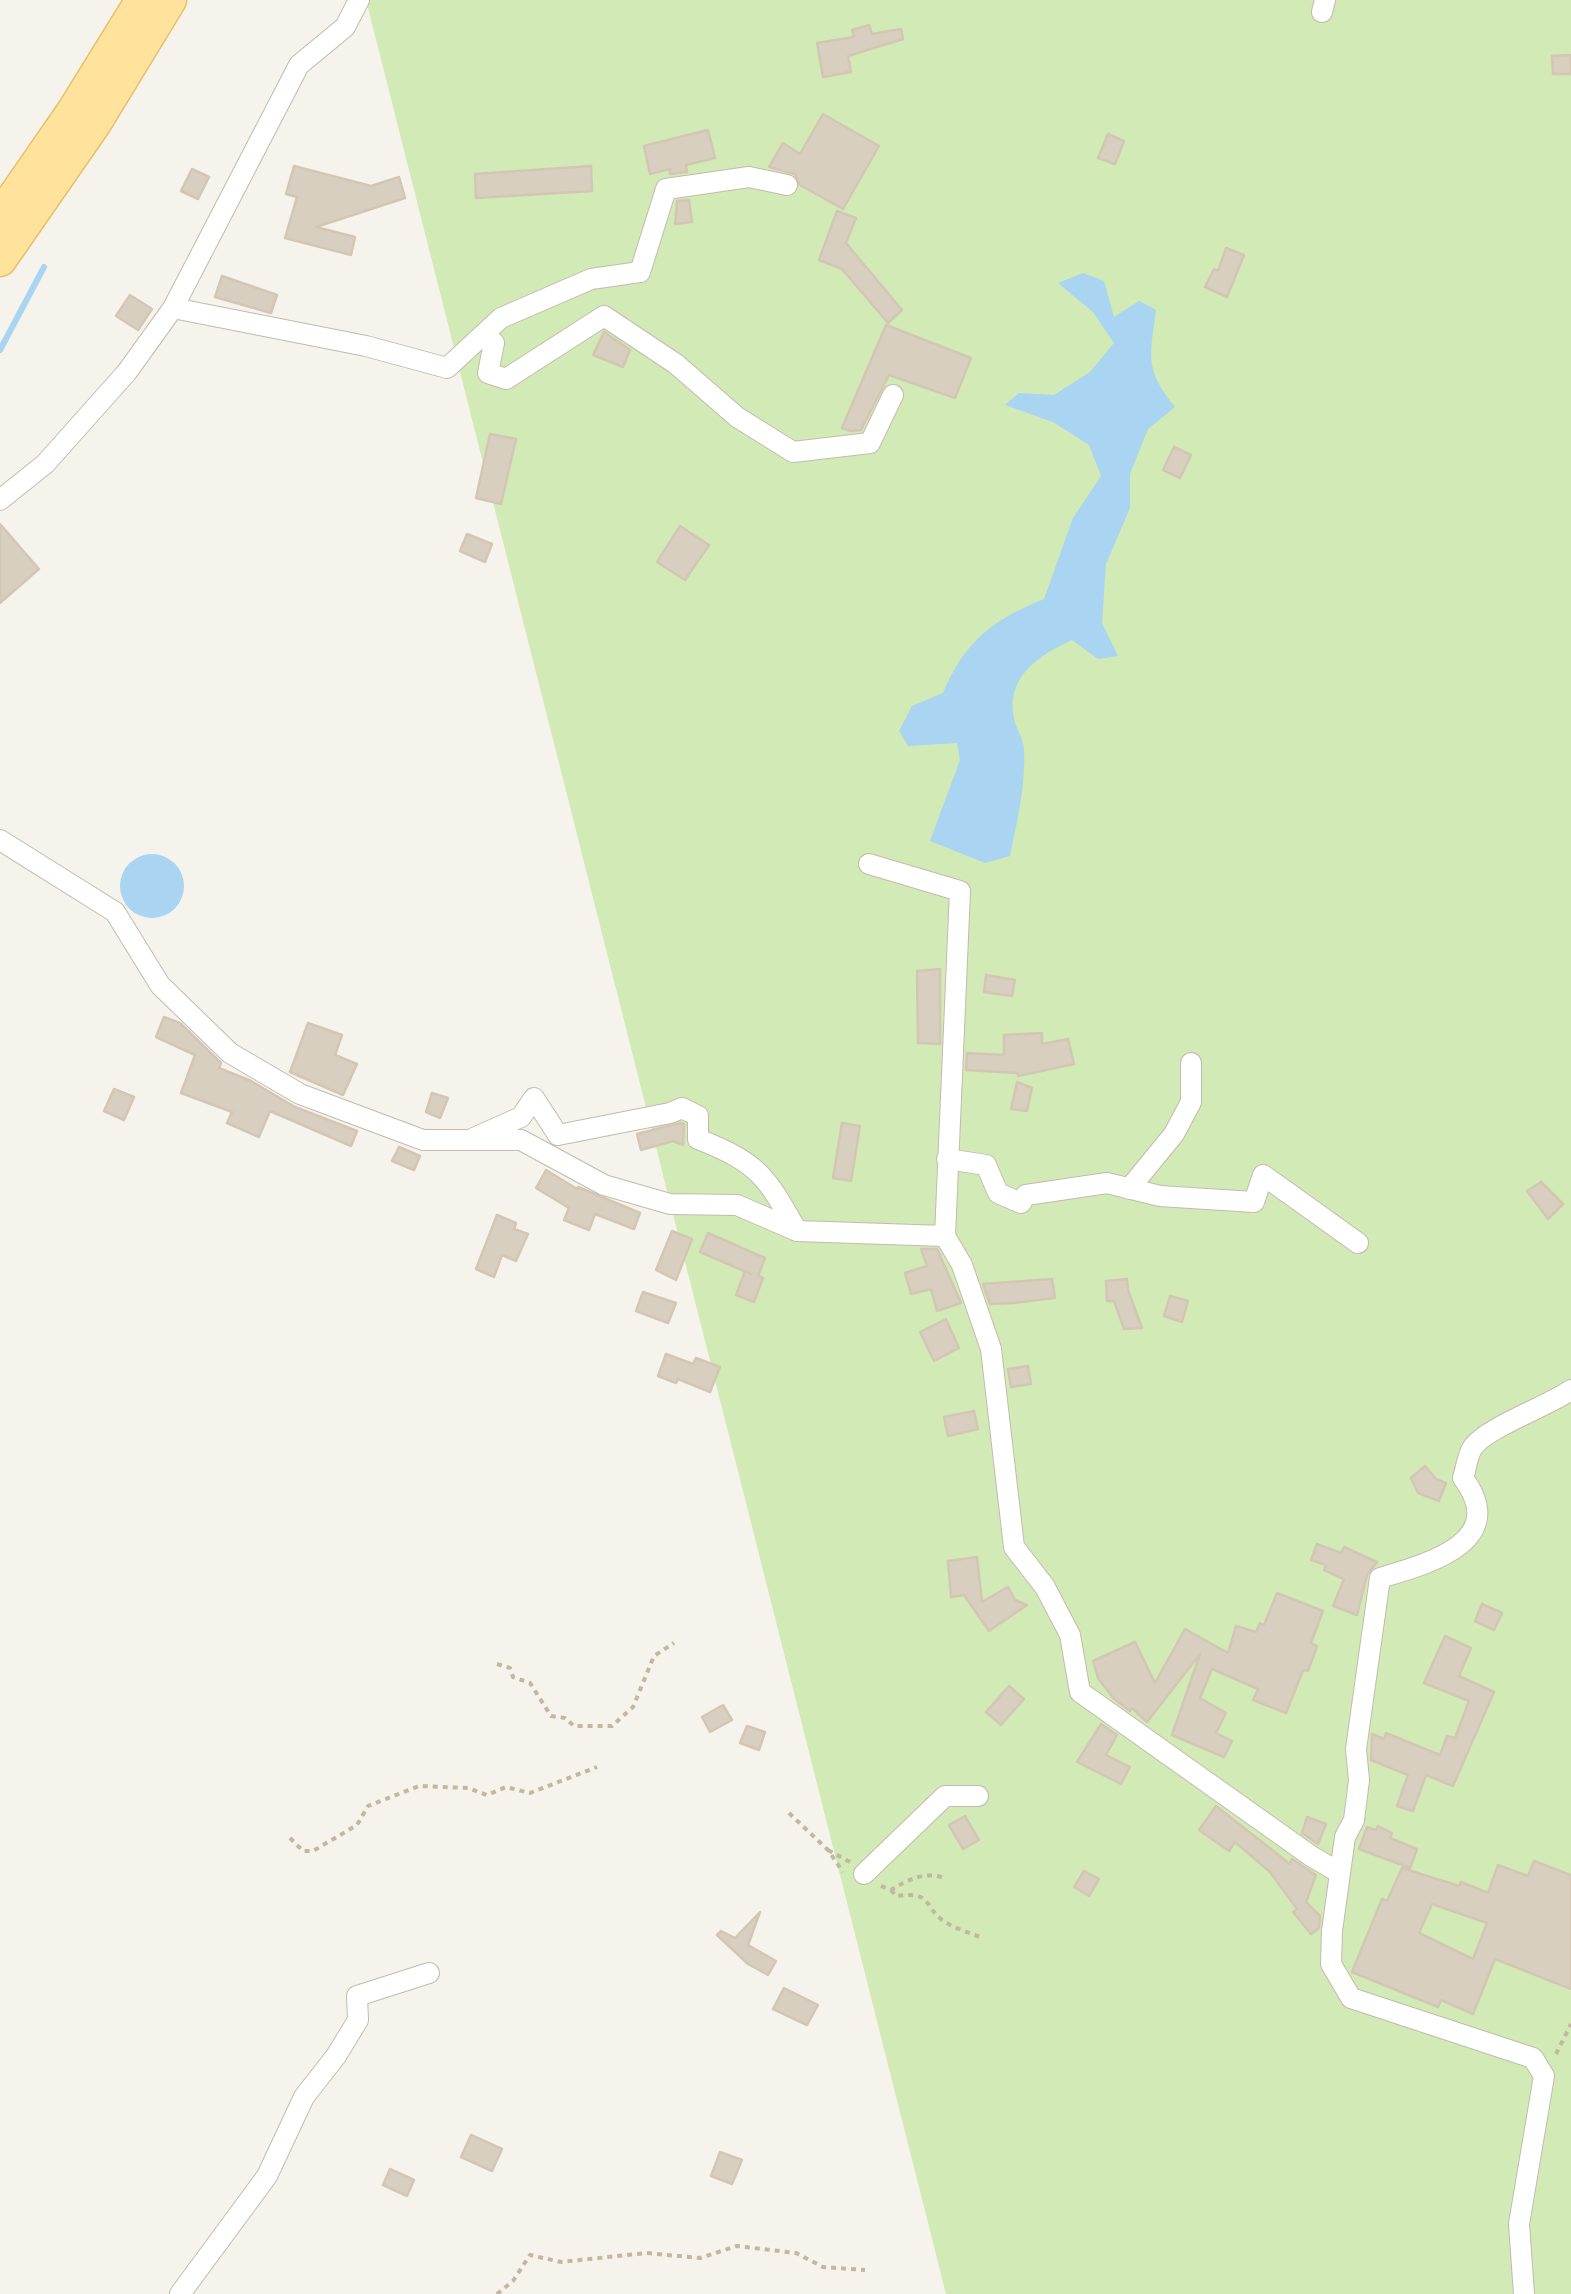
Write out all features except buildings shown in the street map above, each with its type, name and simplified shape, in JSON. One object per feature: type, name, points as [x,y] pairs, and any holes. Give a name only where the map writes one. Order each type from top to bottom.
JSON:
[{"type":"main road","points":[[0,217],[74,110],[142,0]]},
{"type":"main road","points":[[0,260],[95,124],[170,0]]},
{"type":"street","points":[[0,500],[44,464],[126,372],[173,308],[300,65],[345,27],[359,0]]},
{"type":"street","points":[[173,308],[366,346],[447,368],[501,318],[592,279],[640,272],[666,188],[749,177],[787,185]]},
{"type":"street","points":[[484,334],[494,344],[488,373],[506,379],[604,316],[676,364],[737,417],[793,452],[870,443],[893,395]]},
{"type":"street","points":[[0,840],[115,912],[160,985],[230,1053],[300,1094],[423,1140],[521,1140],[604,1185],[670,1204],[736,1205],[797,1231],[945,1236]]},
{"type":"street","points":[[869,864],[960,891],[945,1236],[962,1265],[991,1349],[1014,1547],[1045,1588],[1070,1635],[1080,1692],[1310,1856],[1340,1873]]},
{"type":"street","points":[[1129,1189],[1174,1134],[1191,1102],[1191,1063]]},
{"type":"street","points":[[468,1140],[521,1117],[534,1098],[558,1135],[682,1108],[698,1116],[698,1139],[740,1155],[753,1166],[775,1192],[797,1231]]},
{"type":"street","points":[[947,1159],[986,1166],[998,1193],[1021,1203],[1026,1195],[1107,1183],[1160,1196],[1254,1202],[1263,1175],[1358,1243]]},
{"type":"street","points":[[1524,2294],[1519,2224],[1544,2076],[1533,2058],[1351,1998],[1331,1964],[1332,1932],[1345,1837],[1354,1820],[1359,1780],[1356,1749],[1380,1578],[1448,1554],[1472,1534],[1479,1516],[1474,1494],[1463,1478],[1473,1446],[1571,1390]]},
{"type":"street","points":[[857,1877],[945,1796],[978,1796]]},
{"type":"street","points":[[180,2294],[192,2283],[267,2176],[304,2097],[358,2020],[357,1996],[428,1973]]},
{"type":"path","points":[[497,1664],[510,1668],[513,1677],[530,1683],[551,1716],[565,1718],[574,1726],[612,1726],[633,1707],[654,1656],[674,1643]]},
{"type":"path","points":[[290,1838],[303,1851],[313,1851],[357,1825],[368,1806],[419,1786],[468,1788],[487,1796],[506,1787],[530,1792],[597,1767]]},
{"type":"path","points":[[789,1813],[857,1877]]},
{"type":"path","points":[[890,1890],[896,1896],[921,1897],[940,1918],[980,1937]]},
{"type":"path","points":[[1544,2076],[1571,2024]]},
{"type":"path","points":[[497,2294],[512,2281],[530,2255],[562,2262],[646,2253],[700,2258],[737,2246],[796,2253],[824,2267],[865,2270]]},
{"type":"green space","points":[[366,0],[1571,0],[1571,2294],[946,2294]]},
{"type":"water","points":[[1083,273],[1104,281],[1114,317],[1139,301],[1156,310],[1152,362],[1158,382],[1175,407],[1148,429],[1130,474],[1130,508],[1106,564],[1102,623],[1118,656],[1098,659],[1072,640],[1027,669],[1013,704],[1024,748],[1024,776],[1010,856],[985,863],[930,841],[960,760],[957,743],[908,746],[899,731],[912,706],[943,693],[961,659],[982,634],[1009,615],[1044,599],[1073,518],[1101,476],[1089,445],[1053,422],[1005,405],[1019,393],[1054,395],[1090,372],[1114,343],[1093,312],[1058,283]]},
{"type":"water","points":[[152,854],[175,863],[184,886],[175,909],[152,918],[129,909],[120,886],[129,863]]},
{"type":"waterway","points":[[0,350],[44,267]]}]
